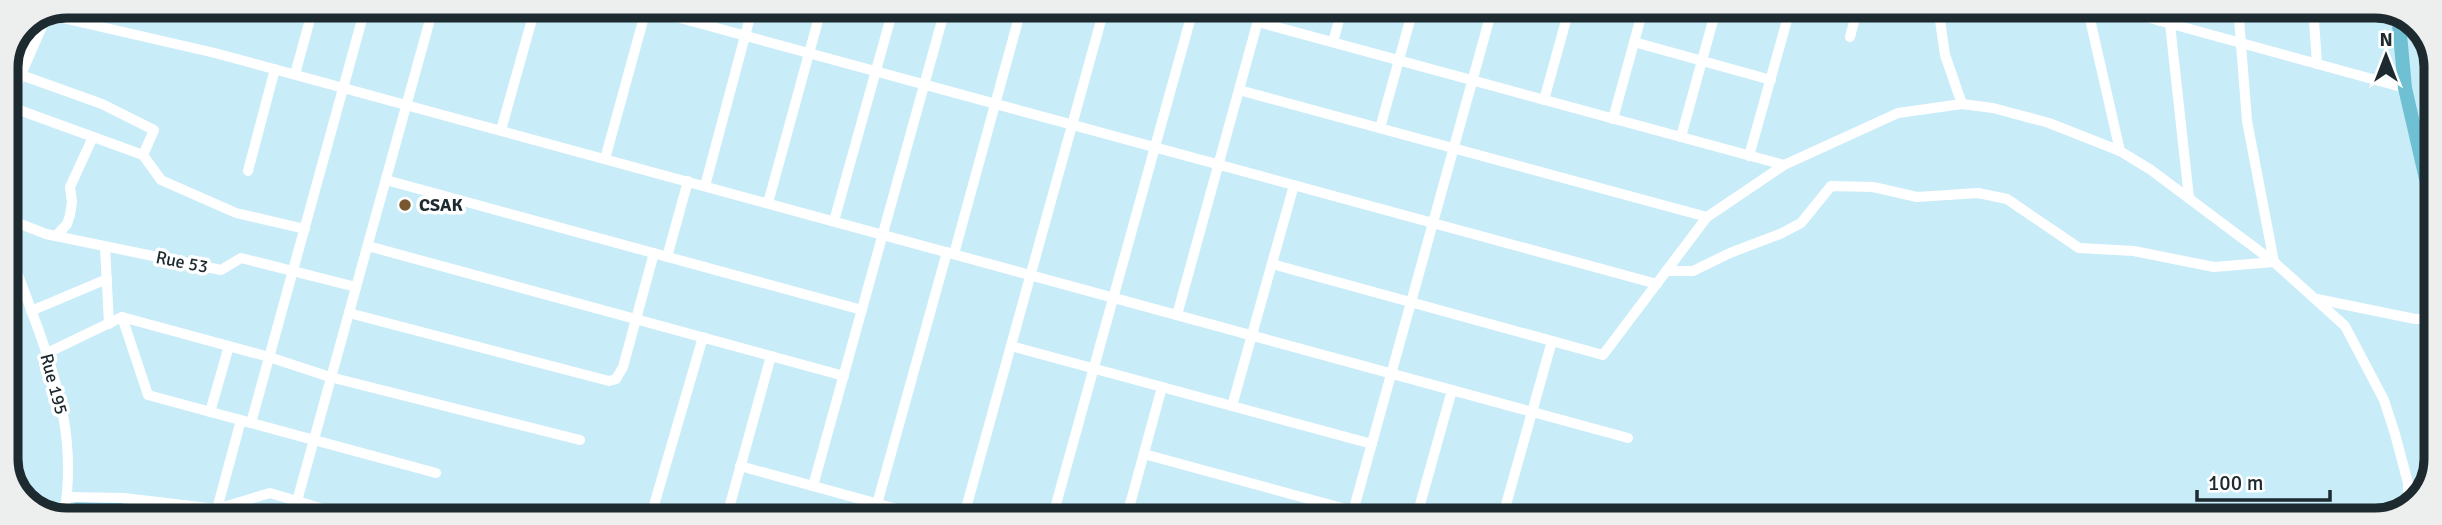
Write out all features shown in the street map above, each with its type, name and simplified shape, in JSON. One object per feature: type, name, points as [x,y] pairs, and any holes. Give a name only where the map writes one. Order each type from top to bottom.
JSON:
[{"type":"main road","points":[[2399,24],[2405,88],[2424,174]]},
{"type":"street","points":[[84,23],[86,17]]},
{"type":"street","points":[[295,74],[311,17]]},
{"type":"street","points":[[216,508],[269,357],[363,17]]},
{"type":"street","points":[[297,501],[431,17]]},
{"type":"street","points":[[501,130],[533,17]]},
{"type":"street","points":[[605,159],[640,17]]},
{"type":"street","points":[[679,17],[1657,284]]},
{"type":"street","points":[[705,186],[750,17]]},
{"type":"street","points":[[768,203],[819,17]]},
{"type":"street","points":[[834,221],[891,17]]},
{"type":"street","points":[[813,486],[943,17]]},
{"type":"street","points":[[877,504],[1019,17]]},
{"type":"street","points":[[966,508],[1102,17]]},
{"type":"street","points":[[1055,508],[1191,17]]},
{"type":"street","points":[[1177,315],[1259,17]]},
{"type":"street","points":[[1332,42],[1340,17]]},
{"type":"street","points":[[1380,128],[1410,17]]},
{"type":"street","points":[[1354,508],[1490,17]]},
{"type":"street","points":[[1544,100],[1567,17]]},
{"type":"street","points":[[1613,119],[1641,17]]},
{"type":"street","points":[[1681,137],[1714,17]]},
{"type":"street","points":[[1749,156],[1788,17]]},
{"type":"street","points":[[1850,37],[1855,17]]},
{"type":"street","points":[[1940,17],[1945,55],[1962,104]]},
{"type":"street","points":[[2090,17],[2120,151]]},
{"type":"street","points":[[2147,17],[2405,88]]},
{"type":"street","points":[[2163,17],[2189,198]]},
{"type":"street","points":[[2239,17],[2247,121],[2274,262]]},
{"type":"street","points":[[2314,17],[2317,64]]},
{"type":"street","points":[[61,18],[215,52],[1628,438]]},
{"type":"street","points":[[1258,22],[1784,165]]},
{"type":"street","points":[[18,82],[42,25]]},
{"type":"street","points":[[1634,42],[1771,80]]},
{"type":"street","points":[[248,171],[275,69]]},
{"type":"street","points":[[21,75],[102,104],[154,130],[143,155]]},
{"type":"street","points":[[1239,90],[1707,217]]},
{"type":"street","points":[[1272,264],[1603,355],[1707,217],[1784,165],[1898,113],[1962,104],[1993,107],[2049,123],[2120,151],[2189,198],[2274,262],[2345,326],[2384,400],[2408,483],[2408,494]]},
{"type":"street","points":[[18,112],[143,155],[161,180],[236,213],[304,229]]},
{"type":"street","points":[[2412,127],[2424,126]]},
{"type":"street","points":[[57,236],[70,215],[70,187],[93,137]]},
{"type":"street","points":[[386,180],[862,310]]},
{"type":"street","points":[[667,257],[688,181]]},
{"type":"street","points":[[1233,406],[1294,185]]},
{"type":"street","points":[[1667,271],[1693,271],[1791,229],[1801,223],[1831,186],[1873,187],[1917,197],[1978,192],[2007,199],[2079,248],[2134,251],[2214,267],[2274,262]]},
{"type":"street","name":"Rue 53","points":[[18,222],[57,236],[221,270],[241,258],[356,287]]},
{"type":"street","points":[[368,246],[844,376]]},
{"type":"street","points":[[105,247],[108,324]]},
{"type":"street","points":[[349,313],[609,381],[616,379],[623,367],[654,253]]},
{"type":"street","points":[[31,311],[107,279]]},
{"type":"street","name":"Rue 195","points":[[18,280],[54,374],[64,420],[68,459],[66,508]]},
{"type":"street","points":[[2314,298],[2424,319]]},
{"type":"street","points":[[122,317],[148,394],[436,473]]},
{"type":"street","points":[[47,353],[122,317],[269,357],[330,377],[580,440]]},
{"type":"street","points":[[653,508],[703,337]]},
{"type":"street","points":[[1505,508],[1552,341]]},
{"type":"street","points":[[211,412],[229,346]]},
{"type":"street","points":[[1011,346],[1372,444]]},
{"type":"street","points":[[729,508],[771,356]]},
{"type":"street","points":[[1129,508],[1162,387]]},
{"type":"street","points":[[1419,508],[1452,390]]},
{"type":"street","points":[[1144,454],[1328,508]]},
{"type":"street","points":[[740,466],[892,508]]},
{"type":"street","points":[[219,508],[270,493],[320,508]]},
{"type":"street","points":[[68,497],[124,498],[208,508]]},
{"type":"shaded area","points":[[75,502],[122,503],[121,508],[73,508]]},
{"type":"place","name":"CSAK","points":[[405,205]]}]
